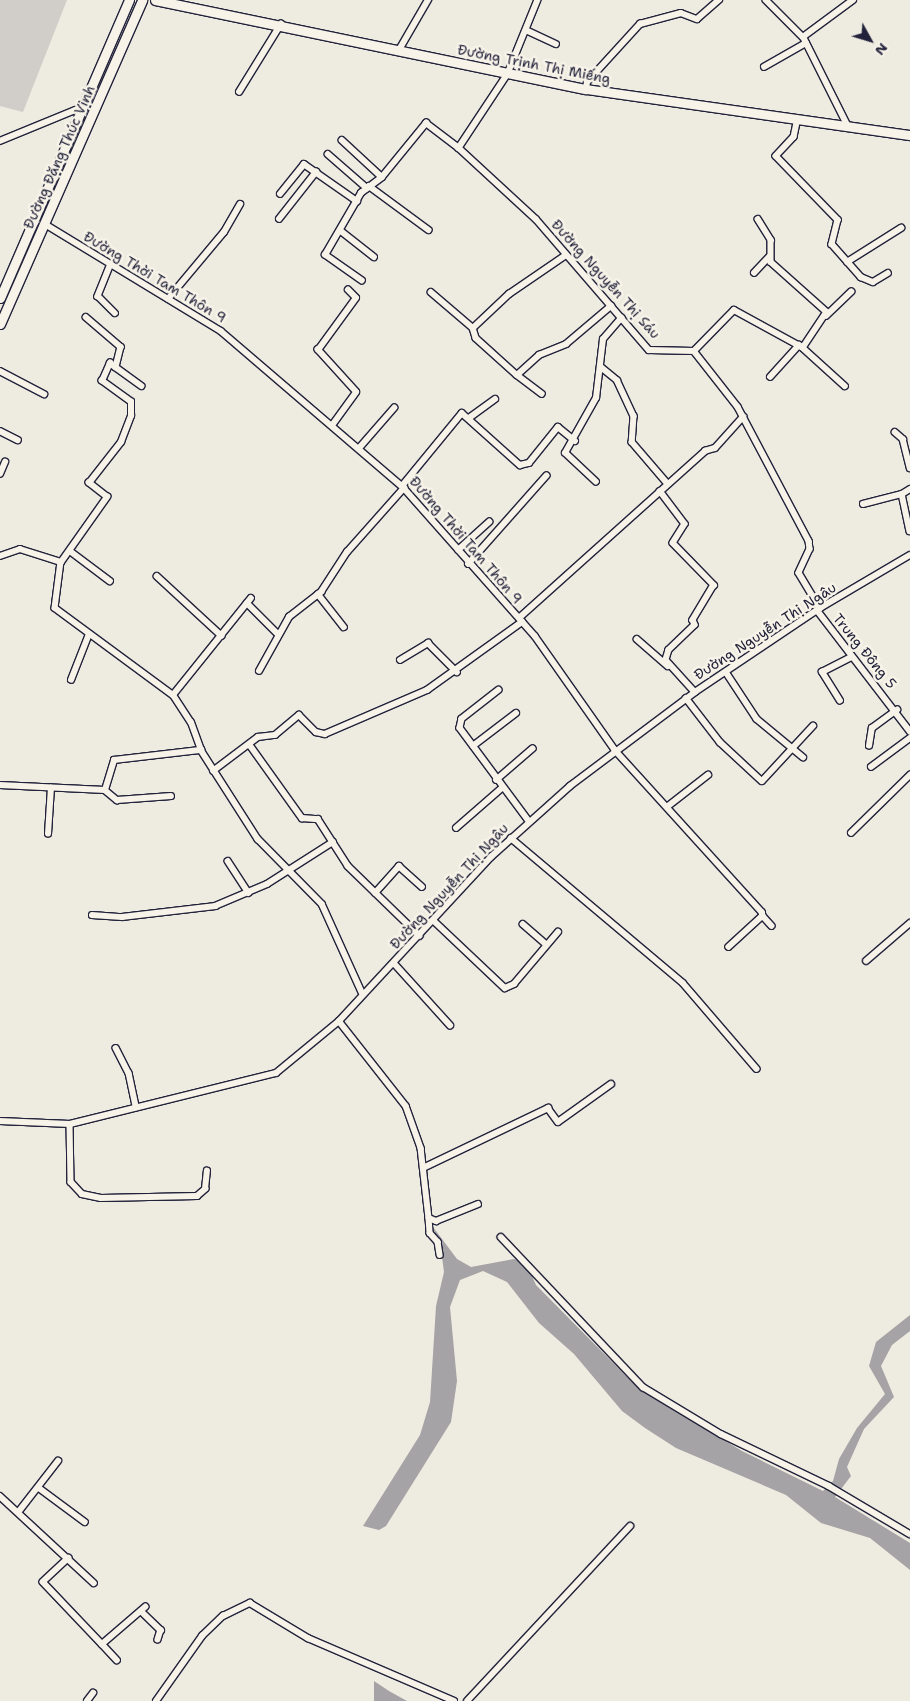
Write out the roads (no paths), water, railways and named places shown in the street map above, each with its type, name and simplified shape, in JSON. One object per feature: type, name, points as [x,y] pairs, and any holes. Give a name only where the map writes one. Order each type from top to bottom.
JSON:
[{"type":"main road","name":"Đường Đặng Thúc Vịnh","points":[[0,298],[129,0]]},
{"type":"main road","name":"Đường Đặng Thúc Vịnh","points":[[0,324],[142,0]]},
{"type":"main road","name":"Đường Trịnh Thị Miếng","points":[[155,0],[281,24],[508,74],[586,89],[797,123],[910,135]]},
{"type":"street","points":[[398,50],[428,0]]},
{"type":"street","points":[[459,148],[508,74],[538,0]]},
{"type":"street","points":[[586,89],[586,82],[640,24],[681,13],[697,18],[719,0]]},
{"type":"street","points":[[766,0],[805,40],[849,130]]},
{"type":"street","points":[[764,67],[805,40],[853,0]]},
{"type":"street","points":[[239,92],[281,24]]},
{"type":"street","points":[[526,30],[556,44]]},
{"type":"street","points":[[0,141],[83,107]]},
{"type":"street","name":"Đường Nguyễn Thị Sáu","points":[[382,177],[426,123],[459,148],[566,254],[650,350],[694,351]]},
{"type":"street","points":[[797,123],[794,137],[776,156],[838,220],[832,244],[847,262],[869,282],[888,273]]},
{"type":"street","points":[[342,140],[382,177],[368,187],[357,201],[341,231],[325,255],[362,281]]},
{"type":"street","points":[[328,154],[368,187],[428,230]]},
{"type":"street","points":[[280,194],[304,164],[357,201]]},
{"type":"street","points":[[279,219],[316,172]]},
{"type":"street","points":[[168,299],[224,232],[240,204]]},
{"type":"street","points":[[754,273],[769,257],[771,240],[758,219]]},
{"type":"street","name":"Đường Thời Tam Thôn 9","points":[[44,224],[221,331],[360,447],[403,487],[468,564],[520,620],[615,750],[772,926]]},
{"type":"street","points":[[847,262],[901,228]]},
{"type":"street","points":[[341,231],[374,257]]},
{"type":"street","points":[[473,328],[509,294],[566,254]]},
{"type":"street","points":[[769,257],[827,312],[825,317]]},
{"type":"street","points":[[111,264],[98,296],[115,312]]},
{"type":"street","points":[[333,424],[356,392],[318,350],[356,298],[348,290]]},
{"type":"street","points":[[431,292],[473,328],[476,338],[517,375],[542,394]]},
{"type":"street","points":[[770,377],[801,347],[825,317],[852,292]]},
{"type":"street","points":[[517,375],[539,355],[566,344],[611,306]]},
{"type":"street","points":[[819,609],[799,573],[809,541],[743,417],[694,351],[734,310],[801,347],[845,386]]},
{"type":"street","points":[[86,317],[120,347],[116,367]]},
{"type":"street","points":[[596,482],[565,453],[575,441],[596,398],[603,339],[621,318]]},
{"type":"street","points":[[142,386],[110,362],[102,381],[131,402],[131,416],[121,442],[89,483],[107,497],[61,562],[55,608],[173,696],[213,771],[258,839],[275,859],[292,870],[322,904],[339,933],[362,992]]},
{"type":"street","points":[[601,367],[617,380],[634,416],[632,442],[668,484]]},
{"type":"street","points":[[0,372],[44,394]]},
{"type":"street","points":[[469,418],[495,399]]},
{"type":"street","points":[[360,447],[394,408]]},
{"type":"street","points":[[259,671],[289,617],[318,594],[347,552],[403,487],[462,413],[520,465],[529,463],[558,428],[575,441]]},
{"type":"street","points":[[213,771],[250,745],[258,737],[280,732],[302,714],[316,732],[325,734],[427,690],[457,672],[520,620],[704,451],[715,448],[743,417]]},
{"type":"street","points":[[0,431],[18,440]]},
{"type":"street","points":[[895,432],[904,439],[910,468]]},
{"type":"street","points":[[0,474],[4,462]]},
{"type":"street","points":[[468,564],[546,476]]},
{"type":"street","points":[[863,504],[902,494],[910,488]]},
{"type":"street","points":[[660,491],[685,524],[673,543],[714,585],[695,625],[669,650],[666,660],[670,667]]},
{"type":"street","points":[[902,494],[910,531]]},
{"type":"street","points":[[458,550],[489,522]]},
{"type":"street","points":[[0,556],[20,549],[61,562]]},
{"type":"street","points":[[70,551],[110,581]]},
{"type":"street","name":"Đường Nguyễn Thị Ngâu","points":[[0,1121],[70,1124],[276,1073],[339,1021],[362,992],[394,963],[511,838],[615,750],[686,698],[819,609],[910,556]]},
{"type":"street","points":[[157,576],[222,636]]},
{"type":"street","points":[[318,594],[344,627]]},
{"type":"street","points":[[173,696],[249,600],[278,634]]},
{"type":"street","name":"Trung Đông 5","points":[[819,609],[851,657],[897,710],[910,731]]},
{"type":"street","points":[[71,680],[89,634]]},
{"type":"street","points":[[638,640],[670,667],[695,692]]},
{"type":"street","points":[[400,660],[428,644],[457,672]]},
{"type":"street","points":[[840,701],[822,672],[851,657]]},
{"type":"street","points":[[726,672],[757,720],[803,757]]},
{"type":"street","points":[[499,690],[462,719],[460,728],[502,788],[530,821]]},
{"type":"street","points":[[686,698],[720,742],[762,781],[813,726]]},
{"type":"street","points":[[869,746],[872,728],[897,710]]},
{"type":"street","points":[[473,746],[516,713]]},
{"type":"street","points":[[871,767],[910,738]]},
{"type":"street","points":[[250,745],[302,818],[318,819],[348,866],[420,936]]},
{"type":"street","points":[[496,780],[532,749]]},
{"type":"street","points":[[105,790],[114,760],[201,750]]},
{"type":"street","points":[[667,807],[708,774]]},
{"type":"street","points":[[852,833],[910,775]]},
{"type":"street","points":[[0,785],[105,790],[117,800],[171,796]]},
{"type":"street","points":[[48,834],[51,788]]},
{"type":"street","points":[[456,828],[502,788]]},
{"type":"street","points":[[511,838],[683,983],[757,1069]]},
{"type":"street","points":[[92,915],[122,917],[215,906],[249,893],[292,870],[333,842]]},
{"type":"street","points":[[228,861],[249,893]]},
{"type":"street","points":[[375,893],[400,866],[422,887]]},
{"type":"street","points":[[729,947],[763,916]]},
{"type":"street","points":[[433,920],[505,988],[514,984],[558,932]]},
{"type":"street","points":[[866,962],[910,923]]},
{"type":"street","points":[[523,924],[546,944]]},
{"type":"street","points":[[394,963],[450,1025]]},
{"type":"street","points":[[339,1021],[406,1106],[422,1148],[430,1234],[438,1242],[440,1255]]},
{"type":"street","points":[[116,1048],[129,1073],[136,1107]]},
{"type":"street","points":[[423,1168],[548,1108],[558,1122],[611,1084]]},
{"type":"street","points":[[70,1124],[71,1182],[82,1194],[100,1198],[197,1196],[205,1189],[207,1170]]},
{"type":"street","points":[[429,1218],[436,1221],[478,1204]]},
{"type":"street","points":[[501,1237],[530,1272],[628,1373],[657,1397],[721,1434],[830,1486],[910,1534]]},
{"type":"street","points":[[20,1510],[39,1488],[58,1461]]},
{"type":"street","points":[[39,1488],[84,1522]]},
{"type":"street","points":[[0,1496],[20,1510],[94,1583]]},
{"type":"street","points":[[467,1701],[630,1526]]},
{"type":"street","points":[[69,1558],[43,1582],[117,1660]]},
{"type":"street","points":[[156,1701],[202,1636],[223,1616],[250,1603],[308,1638],[454,1701]]},
{"type":"street","points":[[102,1644],[143,1609],[161,1630],[158,1640]]},
{"type":"street","points":[[87,1701],[93,1693]]}]
